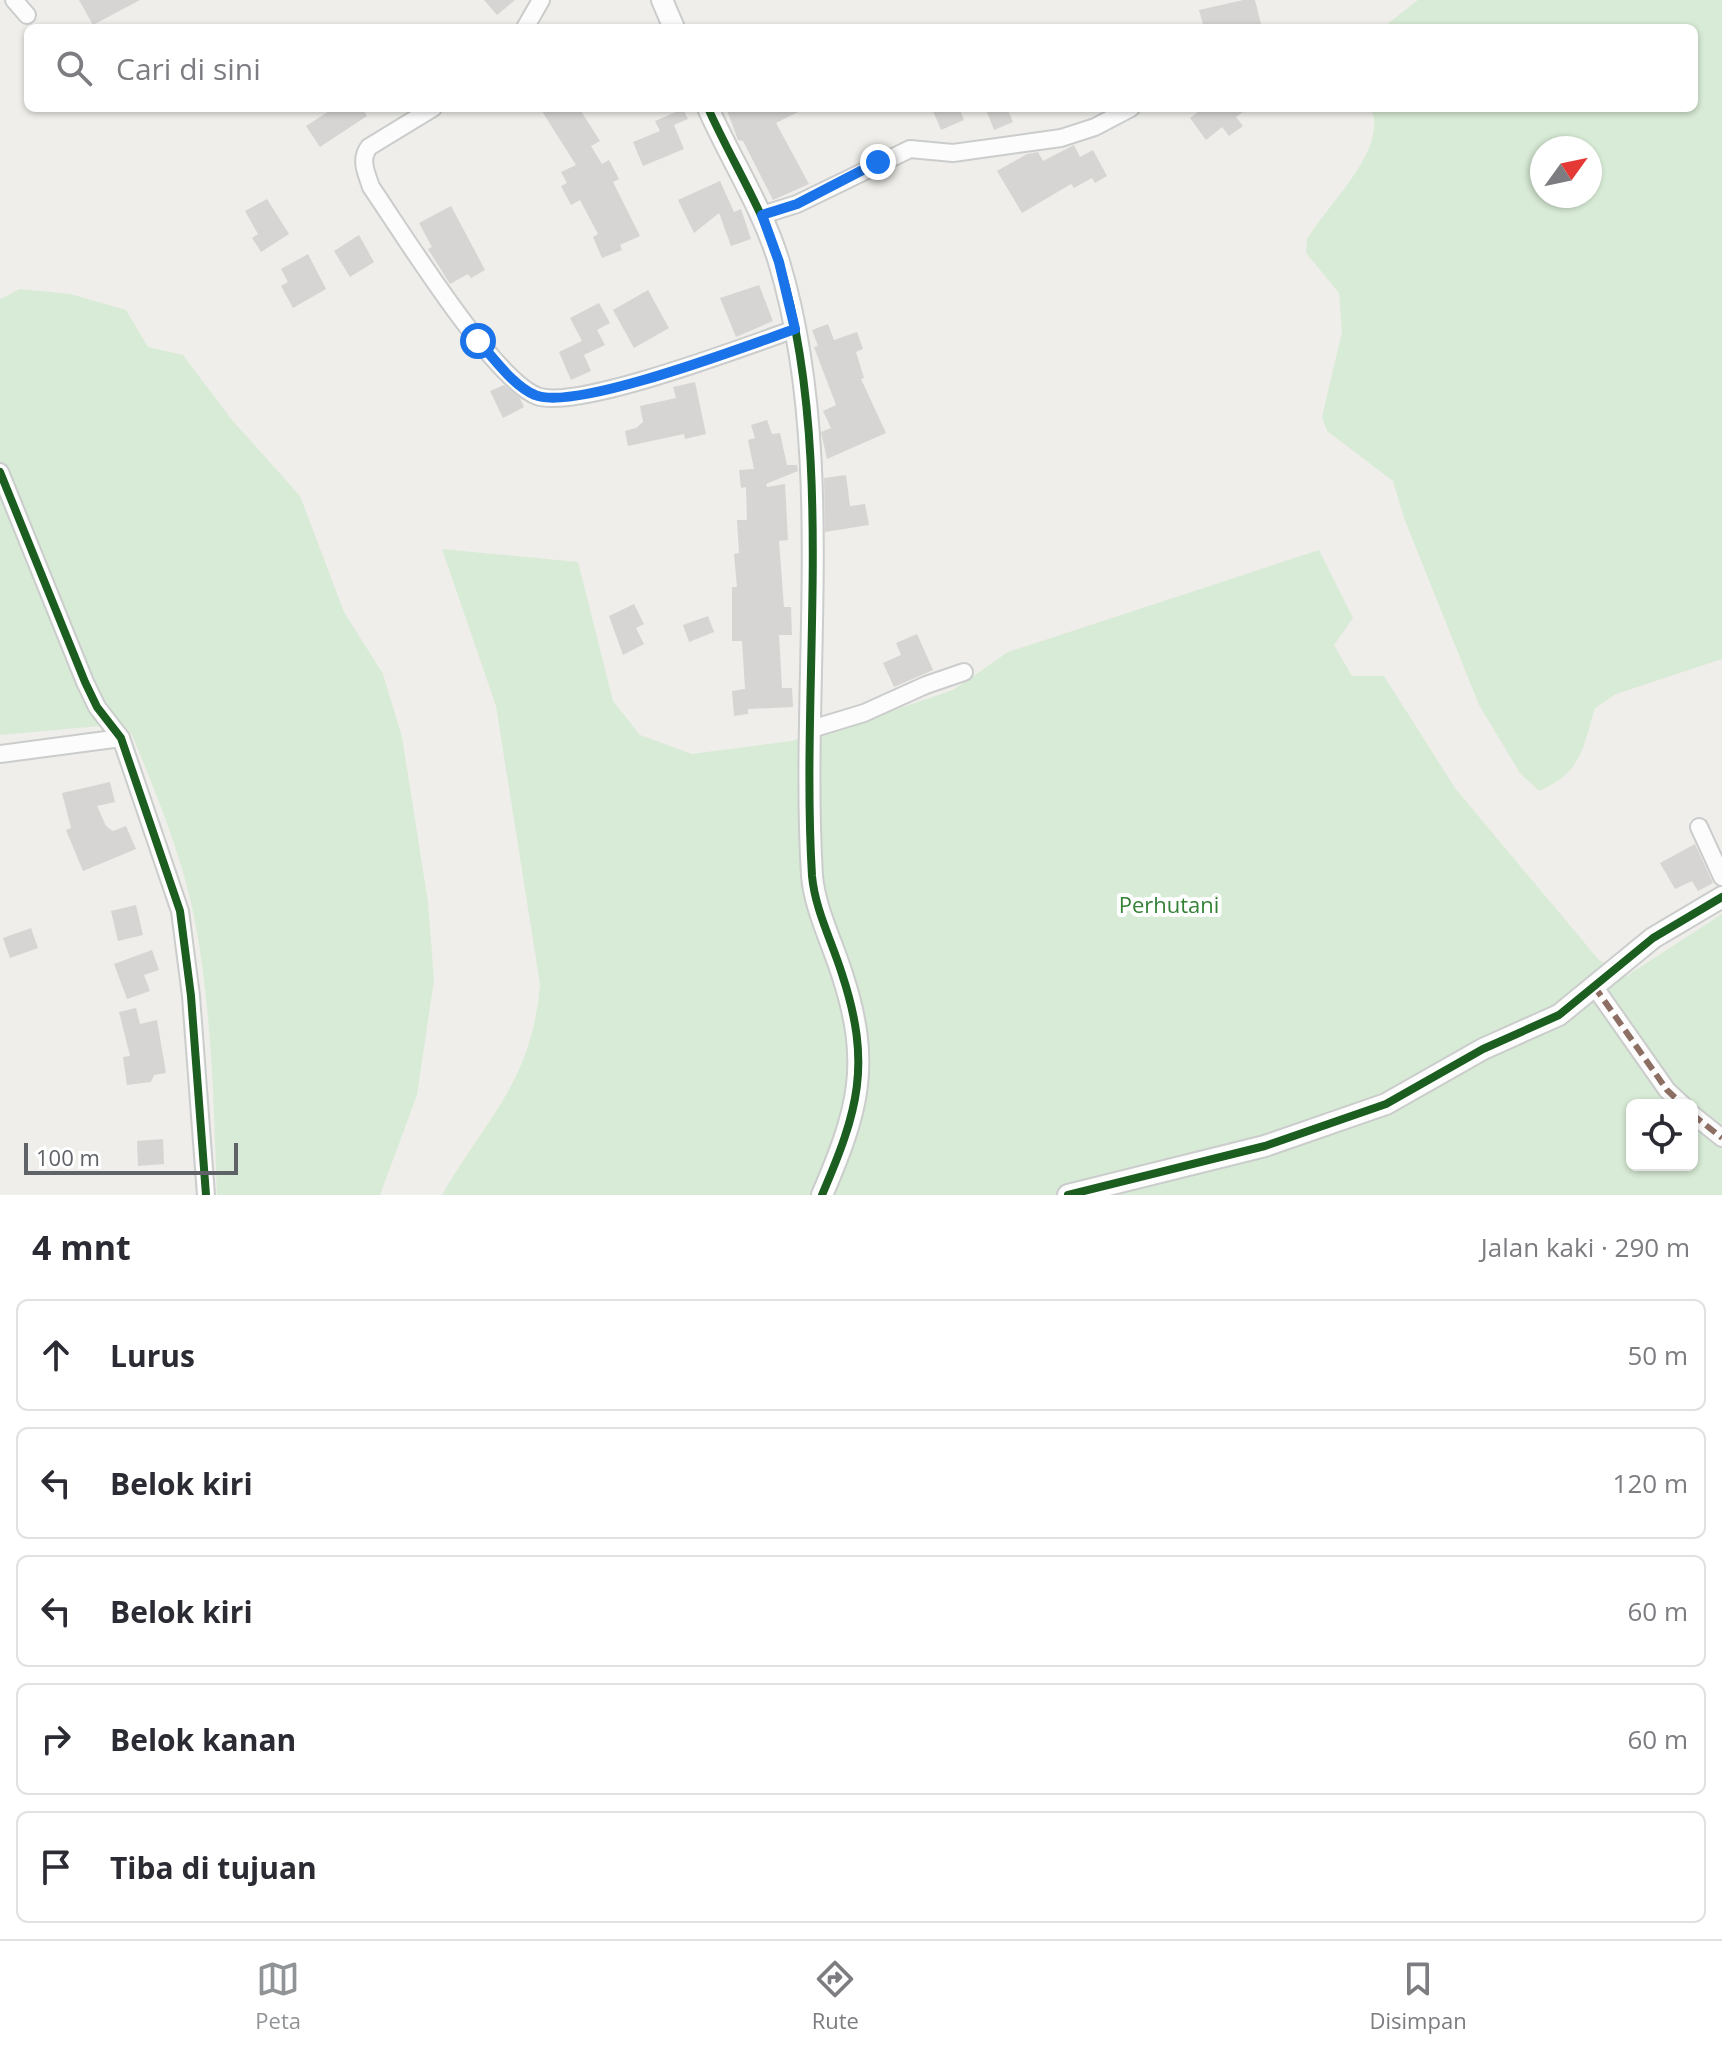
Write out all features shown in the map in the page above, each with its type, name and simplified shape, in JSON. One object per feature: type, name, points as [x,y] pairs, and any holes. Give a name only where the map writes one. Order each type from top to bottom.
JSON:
[{"type":"street","points":[[14,0],[27,15]]},
{"type":"street","points":[[527,24],[541,0]]},
{"type":"street","points":[[662,0],[672,24]]},
{"type":"street","points":[[426,112],[369,147],[364,154],[371,187],[478,341],[523,388],[554,399],[624,386],[795,329]]},
{"type":"street","points":[[710,112],[762,215],[779,262],[795,329],[811,472],[808,730],[813,880],[850,999],[858,1060],[855,1111],[822,1195]]},
{"type":"street","points":[[762,215],[797,204],[910,149],[953,153],[1061,138],[1095,127],[1123,112]]},
{"type":"street","points":[[0,472],[85,682],[97,707],[121,738],[180,911],[191,996],[206,1195]]},
{"type":"street","points":[[808,730],[864,713],[964,672]]},
{"type":"street","points":[[0,754],[121,738]]},
{"type":"street","points":[[1699,827],[1722,877]]},
{"type":"street","points":[[1068,1195],[1265,1146],[1367,1112],[1416,1090],[1483,1049],[1559,1015],[1653,938],[1722,897]]},
{"type":"street","points":[[1594,986],[1659,1079],[1677,1099]]},
{"type":"street","points":[[1698,1119],[1722,1138]]},
{"type":"green space","points":[[1418,0],[1722,0],[1722,659],[1616,694],[1595,708],[1583,748],[1572,767],[1553,784],[1539,791],[1520,773],[1479,705],[1404,518],[1393,481],[1327,431],[1322,417],[1342,332],[1339,293],[1306,253],[1307,239],[1353,176],[1371,141],[1374,124],[1372,112],[1698,112],[1698,24],[1387,24]]},
{"type":"green space","points":[[20,289],[70,294],[126,310],[148,347],[183,355],[232,420],[300,496],[344,612],[383,674],[402,737],[428,902],[434,980],[417,1095],[380,1195],[217,1195],[209,1034],[198,938],[179,860],[132,735],[122,724],[0,735],[0,299]]},
{"type":"green space","name":"Perhutani","points":[[442,549],[578,562],[613,701],[640,735],[692,754],[791,741],[844,727],[953,690],[1008,652],[1319,550],[1353,618],[1334,645],[1352,676],[1384,676],[1455,788],[1598,959],[1625,977],[1722,914],[1722,1195],[442,1195],[517,1073],[528,1047],[540,984],[496,706]]},
{"type":"building","points":[[79,0],[140,0],[95,24]]},
{"type":"building","points":[[484,0],[515,0],[497,15]]},
{"type":"building","points":[[1255,0],[1261,24],[1203,24],[1199,10]]},
{"type":"building","points":[[328,112],[364,112],[367,116],[320,147],[306,126]]},
{"type":"building","points":[[543,112],[582,112],[600,141],[591,146],[602,164],[609,160],[619,179],[613,182],[640,236],[620,245],[622,250],[602,258],[593,237],[598,234],[580,200],[571,205],[561,186],[567,183],[561,172],[576,165]]},
{"type":"building","points":[[676,112],[684,112],[688,119],[674,125],[684,149],[643,166],[633,142],[660,131],[655,121]]},
{"type":"building","points":[[728,112],[798,112],[776,123],[809,184],[773,200],[743,141],[738,140]]},
{"type":"building","points":[[933,112],[961,112],[964,120],[941,130]]},
{"type":"building","points":[[987,112],[1009,112],[1013,122],[994,130]]},
{"type":"building","points":[[1198,112],[1243,112],[1236,117],[1243,126],[1229,136],[1222,127],[1206,140],[1190,118]]},
{"type":"building","points":[[1074,145],[1080,157],[1093,150],[1107,176],[1095,183],[1092,178],[1074,188],[1071,184],[1022,213],[997,171],[1027,154],[1038,152],[1043,161]]},
{"type":"building","points":[[720,181],[734,212],[741,209],[751,239],[731,246],[719,213],[694,233],[678,200]]},
{"type":"building","points":[[267,199],[289,234],[261,252],[252,238],[258,234],[245,211]]},
{"type":"building","points":[[451,206],[485,270],[471,278],[468,274],[450,284],[428,249],[432,247],[419,223]]},
{"type":"building","points":[[359,235],[374,262],[350,277],[334,251]]},
{"type":"building","points":[[308,254],[326,289],[293,308],[281,286],[288,282],[281,269]]},
{"type":"building","points":[[759,285],[773,321],[736,337],[720,298]]},
{"type":"building","points":[[648,290],[669,328],[634,348],[613,310]]},
{"type":"building","points":[[599,303],[610,323],[597,330],[605,345],[584,355],[591,371],[571,380],[559,352],[582,341],[570,318]]},
{"type":"building","points":[[828,324],[834,340],[857,332],[863,349],[856,352],[864,378],[861,379],[886,433],[827,459],[821,432],[831,428],[823,411],[836,405],[814,347],[818,346],[812,330]]},
{"type":"building","points":[[695,382],[706,434],[685,439],[684,434],[628,446],[625,431],[643,422],[640,406],[676,398],[673,387]]},
{"type":"building","points":[[504,385],[520,398],[524,407],[503,418],[490,391]]},
{"type":"building","points":[[767,420],[772,434],[780,433],[787,465],[797,465],[798,471],[766,484],[767,487],[785,484],[788,540],[779,541],[784,607],[791,607],[792,635],[779,635],[782,688],[792,688],[793,707],[748,709],[748,714],[734,716],[732,691],[745,689],[742,641],[732,641],[732,587],[737,587],[734,554],[739,553],[737,520],[747,520],[746,487],[741,488],[739,470],[754,469],[748,440],[755,438],[751,425]]},
{"type":"building","points":[[846,475],[850,506],[865,504],[869,525],[825,532],[824,478]]},
{"type":"building","points":[[634,604],[644,624],[636,628],[644,644],[623,655],[609,616]]},
{"type":"building","points":[[708,616],[714,632],[689,642],[683,625]]},
{"type":"building","points":[[917,634],[933,670],[894,687],[883,663],[901,655],[896,643]]},
{"type":"building","points":[[110,782],[115,802],[97,806],[106,826],[113,831],[126,826],[136,849],[83,871],[66,830],[71,828],[62,793]]},
{"type":"building","points":[[1695,844],[1713,883],[1698,891],[1692,881],[1675,889],[1660,863]]},
{"type":"building","points":[[136,905],[143,935],[118,941],[111,911]]},
{"type":"building","points":[[31,928],[38,948],[10,958],[3,938]]},
{"type":"building","points":[[152,950],[159,970],[144,975],[150,991],[127,999],[114,964]]},
{"type":"building","points":[[136,1008],[140,1024],[157,1020],[166,1073],[154,1075],[151,1082],[127,1085],[123,1057],[130,1056],[119,1012]]},
{"type":"building","points":[[163,1139],[164,1164],[138,1166],[137,1141]]},
{"type":"marked path","points":[[1594,986],[1667,1090],[1677,1099]]},
{"type":"marked path","points":[[1698,1119],[1722,1138]]},
{"type":"cycle path","points":[[710,112],[755,203],[779,262],[797,335],[807,411],[813,566],[810,723],[812,876],[820,913],[851,1006],[858,1062],[857,1087],[845,1138],[822,1195]]},
{"type":"cycle path","points":[[0,472],[85,682],[97,707],[121,738],[180,911],[191,996],[206,1195]]},
{"type":"cycle path","points":[[1068,1195],[1265,1146],[1386,1104],[1483,1049],[1559,1015],[1653,938],[1722,897]]},
{"type":"route","points":[[478,341],[523,388],[535,395],[554,399],[624,386],[795,329],[779,262],[762,215],[797,204],[878,162]]}]
